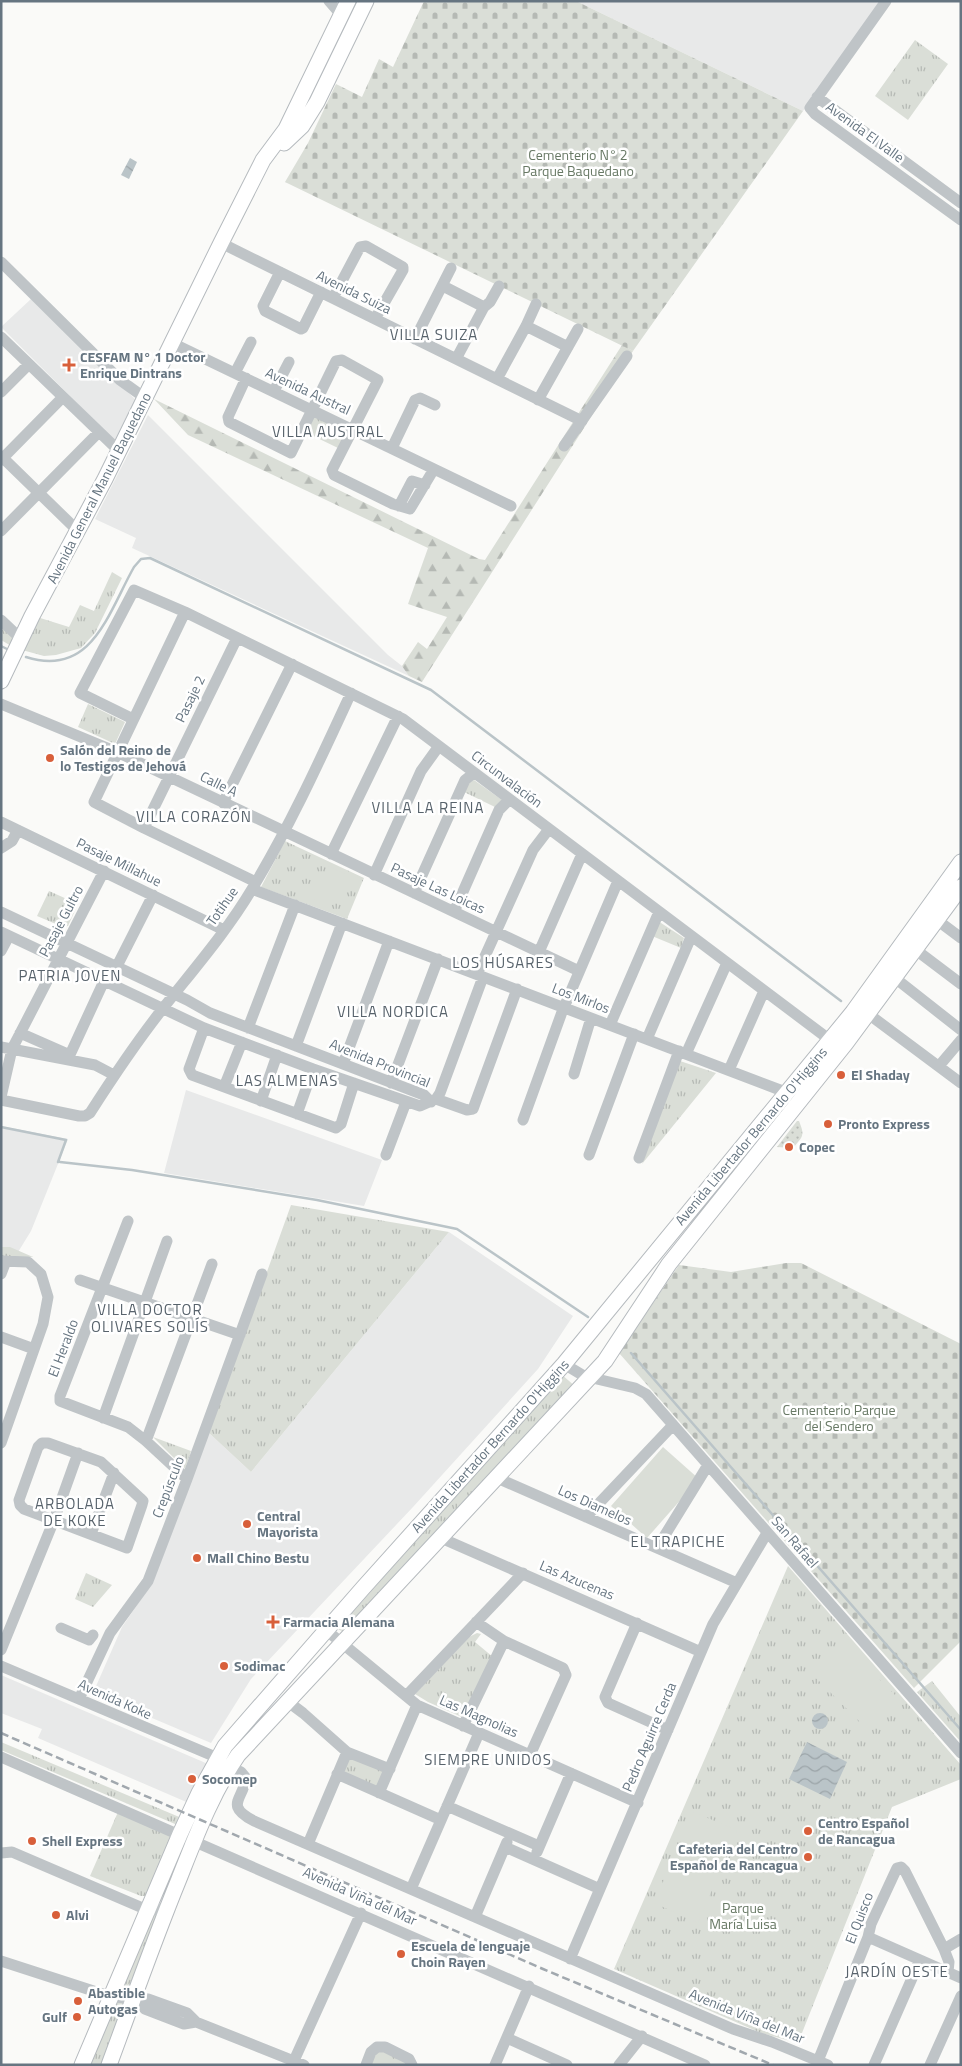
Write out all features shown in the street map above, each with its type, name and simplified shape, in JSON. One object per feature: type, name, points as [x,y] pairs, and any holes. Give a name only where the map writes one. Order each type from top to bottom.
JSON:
[{"type":"main road","name":"Avenida General Manuel Baquedano","points":[[1,681],[20,639],[78,531],[263,160],[286,129],[348,1]]},
{"type":"main road","name":"Avenida General Manuel Baquedano","points":[[263,160],[302,126],[317,102],[366,1]]},
{"type":"main road","name":"Avenida Libertador Bernardo O'Higgins","points":[[82,2065],[199,1793],[224,1762],[254,1737],[605,1361],[669,1264],[863,1010],[961,862]]},
{"type":"main road","name":"Avenida Libertador Bernardo O'Higgins","points":[[109,2065],[166,1910],[218,1787],[224,1762],[235,1734],[564,1364],[830,1040],[895,978],[961,887]]},
{"type":"street","points":[[329,1],[342,16]]},
{"type":"street","points":[[817,97],[886,1]]},
{"type":"street","name":"Avenida El Valle","points":[[961,203],[817,97],[810,108],[811,111],[961,220]]},
{"type":"street","points":[[867,152],[864,143],[869,138],[875,140]]},
{"type":"street","name":"Avenida Suiza","points":[[221,243],[582,421]]},
{"type":"street","points":[[332,298],[363,245],[403,266],[403,270],[375,319]]},
{"type":"street","points":[[1,262],[120,380],[145,398]]},
{"type":"street","points":[[415,339],[451,268]]},
{"type":"street","points":[[280,272],[262,309],[301,329],[321,292]]},
{"type":"street","points":[[443,286],[484,307]]},
{"type":"street","points":[[456,359],[484,307],[490,302],[499,286]]},
{"type":"street","points":[[497,379],[536,304]]},
{"type":"street","points":[[526,326],[568,347]]},
{"type":"street","points":[[538,400],[578,329]]},
{"type":"street","points":[[1,337],[118,451]]},
{"type":"street","points":[[251,342],[228,417],[229,422],[288,452],[292,451],[338,360],[359,368],[378,380],[332,473],[396,505],[410,509],[434,469]]},
{"type":"street","name":"Avenida Austral","points":[[172,343],[511,506]]},
{"type":"street","points":[[564,446],[627,356]]},
{"type":"street","points":[[274,392],[289,362]]},
{"type":"street","points":[[1,392],[29,364]]},
{"type":"street","points":[[63,397],[2,458],[78,531]]},
{"type":"street","points":[[392,448],[416,400],[420,398],[435,405]]},
{"type":"street","points":[[1,532],[99,432]]},
{"type":"street","name":"Circunvalación","points":[[133,719],[81,695],[80,689],[132,592],[137,590],[398,716],[830,1040]]},
{"type":"street","points":[[117,752],[186,612]]},
{"type":"street","points":[[1,620],[20,639]]},
{"type":"street","name":"Pasaje 2","points":[[144,828],[237,638]]},
{"type":"street","points":[[223,803],[292,664]]},
{"type":"street","name":"Totihue","points":[[1,1099],[85,1116],[90,1113],[114,1075],[224,930],[254,885],[285,832],[351,693]]},
{"type":"street","name":"Calle A","points":[[1,704],[117,752],[285,832]]},
{"type":"street","points":[[331,854],[398,716]]},
{"type":"street","points":[[374,874],[421,771],[439,746]]},
{"type":"street","name":"Los Mirlos","points":[[117,752],[94,799],[95,804],[254,885],[295,905],[788,1093]]},
{"type":"street","points":[[414,893],[465,780],[474,773]]},
{"type":"street","points":[[454,912],[499,810],[509,800]]},
{"type":"street","name":"Pasaje Millahue","points":[[1,822],[224,930]]},
{"type":"street","points":[[429,1102],[440,1093],[496,932],[533,850],[549,829]]},
{"type":"street","points":[[1,848],[12,841],[18,830]]},
{"type":"street","name":"Pasaje Las Loicas","points":[[285,832],[579,971]]},
{"type":"street","points":[[538,952],[582,854]]},
{"type":"street","name":"Pasaje Gultro","points":[[1,1099],[6,1048],[20,1034],[104,871]]},
{"type":"street","points":[[523,1120],[564,1007],[618,881]]},
{"type":"street","points":[[117,966],[153,895]]},
{"type":"street","points":[[248,1028],[295,905]]},
{"type":"street","name":"Avenida Provincial","points":[[1,912],[175,994],[210,1013],[424,1095],[429,1102]]},
{"type":"street","points":[[610,1024],[659,912]]},
{"type":"street","points":[[937,920],[961,938]]},
{"type":"street","points":[[296,1046],[342,923]]},
{"type":"street","points":[[1,951],[5,934]]},
{"type":"street","name":"Avenida Provincial","points":[[5,934],[204,1028],[406,1102],[429,1102]]},
{"type":"street","points":[[647,1038],[691,937]]},
{"type":"street","points":[[343,1064],[389,941]]},
{"type":"street","points":[[916,950],[961,984]]},
{"type":"street","points":[[391,1083],[438,959]]},
{"type":"street","points":[[639,1158],[683,1052],[727,963]]},
{"type":"street","points":[[895,978],[961,1030]]},
{"type":"street","points":[[69,1057],[104,981]]},
{"type":"street","points":[[429,1102],[467,1110],[473,1109],[517,990]]},
{"type":"street","points":[[729,1070],[764,991]]},
{"type":"street","points":[[863,1010],[961,1083]]},
{"type":"street","points":[[574,1074],[591,1018]]},
{"type":"street","points":[[204,1028],[189,1069],[192,1075],[297,1114],[336,1128],[341,1124],[354,1083]]},
{"type":"street","points":[[20,1034],[69,1057],[95,1065],[114,1075]]},
{"type":"street","points":[[589,1155],[634,1034]]},
{"type":"street","points":[[939,1066],[961,1040]]},
{"type":"street","points":[[224,1087],[242,1042]]},
{"type":"street","points":[[6,1048],[69,1057]]},
{"type":"street","points":[[261,1100],[277,1055]]},
{"type":"street","points":[[297,1114],[313,1069]]},
{"type":"street","points":[[386,1155],[406,1102]]},
{"type":"street","name":"El Heraldo","points":[[103,1418],[60,1401],[128,1221]]},
{"type":"street","points":[[167,1241],[103,1418],[128,1427],[187,1479]]},
{"type":"street","points":[[1,1274],[4,1261],[28,1262],[41,1274],[46,1287],[48,1306],[34,1349],[5,1420],[1,1443]]},
{"type":"street","points":[[146,1441],[212,1264]]},
{"type":"street","name":"Crepúsculo","points":[[79,1699],[112,1628],[148,1581],[262,1274]]},
{"type":"street","points":[[80,1280],[240,1335]]},
{"type":"street","points":[[1,1337],[34,1349]]},
{"type":"street","name":"San Rafael","points":[[564,1364],[584,1376],[642,1390],[961,1753]]},
{"type":"street","points":[[586,1517],[673,1425]]},
{"type":"street","points":[[42,1443],[48,1443],[78,1453],[101,1462],[143,1501],[129,1546],[124,1549],[91,1534],[24,1509],[20,1505],[19,1500],[38,1447],[42,1443]]},
{"type":"street","points":[[1,1650],[54,1520],[78,1453]]},
{"type":"street","points":[[657,1548],[708,1465]]},
{"type":"street","points":[[91,1534],[114,1474]]},
{"type":"street","name":"Los Diamelos","points":[[497,1478],[737,1582]]},
{"type":"street","name":"Pedro Aguirre Cerda","points":[[570,1959],[718,1614],[767,1533]]},
{"type":"street","name":"Las Azucenas","points":[[441,1538],[637,1622],[701,1652]]},
{"type":"street","points":[[406,1696],[523,1573]]},
{"type":"street","points":[[476,1622],[504,1641],[566,1671],[566,1675],[530,1755]]},
{"type":"street","points":[[637,1622],[605,1697],[605,1701],[668,1730]]},
{"type":"street","points":[[61,1628],[89,1640],[93,1635]]},
{"type":"street","points":[[79,1628],[106,1641]]},
{"type":"street","name":"Las Magnolias","points":[[326,1630],[417,1705],[638,1803]]},
{"type":"street","points":[[463,1726],[504,1641]]},
{"type":"street","name":"Avenida Koke","points":[[1,1666],[224,1762]]},
{"type":"street","points":[[287,1701],[347,1752],[390,1769]]},
{"type":"street","points":[[379,1793],[417,1705]]},
{"type":"street","points":[[411,1889],[479,1733]]},
{"type":"street","points":[[308,1844],[347,1752]]},
{"type":"street","name":"Avenida Viña del Mar","points":[[1,1757],[705,2065]]},
{"type":"street","name":"Avenida Viña del Mar","points":[[224,1762],[241,1772],[246,1778],[237,1800],[237,1808],[254,1821],[570,1959],[733,2028],[823,2063]]},
{"type":"street","points":[[533,1860],[571,1773]]},
{"type":"street","points":[[337,1774],[441,1820]]},
{"type":"street","points":[[447,1806],[539,1846]]},
{"type":"street","points":[[475,1917],[511,1834]]},
{"type":"street","points":[[505,1847],[600,1889]]},
{"type":"street","points":[[1,1853],[12,1852],[148,1910],[166,1910]]},
{"type":"street","name":"El Quisco","points":[[823,2063],[871,1924],[894,1871],[899,1867],[905,1870],[944,1949]]},
{"type":"street","points":[[1,1961],[112,1997],[148,1999],[187,2013],[196,2022],[297,2063],[361,1913]]},
{"type":"street","points":[[868,1937],[961,1978]]},
{"type":"street","points":[[948,1972],[949,1962],[944,1949],[961,1939]]},
{"type":"street","points":[[874,2065],[920,1960]]},
{"type":"street","points":[[495,2065],[528,1986]]},
{"type":"street","points":[[930,2065],[961,1996]]},
{"type":"street","points":[[619,2065],[642,2036]]},
{"type":"street","points":[[507,2038],[568,2065]]},
{"type":"street","points":[[366,2065],[371,2052],[377,2047],[385,2047],[409,2059],[412,2065]]},
{"type":"shaded area","points":[[576,1],[882,1],[803,111]]},
{"type":"shaded area","name":"CESFAM N° 1 Doctor Enrique Dintrans","points":[[31,299],[138,402],[117,443],[1,327]]},
{"type":"shaded area","points":[[148,415],[388,655],[411,673],[409,676],[132,548],[136,538],[95,519]]},
{"type":"shaded area","points":[[186,1090],[382,1160],[364,1206],[164,1173]]},
{"type":"shaded area","points":[[1,1126],[68,1139],[31,1231],[15,1257],[1,1257]]},
{"type":"shaded area","points":[[449,1232],[573,1316],[538,1369],[413,1507],[251,1679],[211,1743],[93,1693],[122,1627],[153,1582],[209,1433],[251,1472]]},
{"type":"shaded area","points":[[1,1675],[208,1764],[191,1804],[38,1738],[42,1729],[1,1713]]},
{"type":"green space","name":"Cementerio N° 2 Parque Baquedano","points":[[424,1],[576,1],[803,111],[633,351],[285,182],[308,143],[336,84],[362,97],[379,59],[393,67]]},
{"type":"green space","points":[[915,40],[948,64],[908,120],[875,96]]},
{"type":"green space","points":[[622,345],[633,351],[422,682],[409,676],[402,666],[418,642],[427,649],[447,617],[408,604],[428,548],[188,435],[154,399],[479,559],[485,560]]},
{"type":"green space","points":[[313,416],[346,432],[338,448],[305,432]]},
{"type":"green space","points":[[112,572],[122,578],[95,633],[81,648],[56,655],[44,656],[22,650],[37,617],[69,627],[80,605],[94,611]]},
{"type":"green space","points":[[1,621],[18,637],[13,647],[1,640]]},
{"type":"green space","points":[[88,704],[125,722],[115,744],[78,727]]},
{"type":"green space","points":[[474,780],[502,800],[495,807],[464,792],[469,783]]},
{"type":"green space","points":[[285,841],[364,878],[347,919],[261,887]]},
{"type":"green space","points":[[328,866],[345,874],[330,909],[312,898]]},
{"type":"green space","points":[[49,891],[78,904],[68,926],[63,927],[37,916]]},
{"type":"green space","points":[[658,921],[684,938],[681,948],[652,936]]},
{"type":"green space","points":[[680,1061],[716,1073],[642,1164]]},
{"type":"green space","points":[[797,1121],[799,1121],[802,1130],[802,1136],[799,1141],[793,1148],[777,1147]]},
{"type":"green space","points":[[291,1205],[449,1232],[251,1472],[209,1433]]},
{"type":"green space","points":[[1,1247],[10,1247],[33,1257],[1,1257]]},
{"type":"green space","name":"Cementerio Parque del Sendero","points":[[786,1263],[801,1263],[961,1344],[961,1641],[914,1688],[619,1353],[679,1265],[731,1272]]},
{"type":"green space","points":[[561,1374],[576,1387],[346,1633],[338,1629]]},
{"type":"green space","points":[[153,1437],[191,1451],[185,1469]]},
{"type":"green space","points":[[663,1447],[699,1479],[647,1538],[611,1506]]},
{"type":"green space","name":"Parque María Luisa","points":[[788,1566],[961,1765],[961,1779],[892,1807],[798,2043],[761,2033],[614,1969]]},
{"type":"green space","points":[[86,1573],[112,1585],[93,1607],[75,1599]]},
{"type":"green space","points":[[477,1633],[481,1634],[475,1642],[493,1657],[464,1718],[415,1694],[469,1637]]},
{"type":"green space","points":[[842,1642],[897,1697],[866,1728],[811,1673]]},
{"type":"green space","points":[[932,1681],[961,1717],[961,1742],[917,1692]]},
{"type":"green space","points":[[1,1742],[184,1819],[175,1824],[1,1750]]},
{"type":"green space","points":[[350,1755],[387,1770],[379,1788],[342,1772]]},
{"type":"green space","points":[[118,1812],[169,1833],[171,1840],[146,1896],[141,1896],[90,1876]]},
{"type":"green space","points":[[693,1812],[737,1830],[698,1923],[654,1903]]},
{"type":"green space","points":[[153,1911],[161,1912],[105,2065],[88,2065]]},
{"type":"green space","points":[[384,2049],[409,2065],[370,2065],[376,2052]]},
{"type":"water","points":[[130,158],[137,162],[129,179],[121,175]]},
{"type":"water","points":[[820,1713],[828,1721],[820,1729],[812,1721]]},
{"type":"water","points":[[807,1742],[847,1762],[830,1799],[789,1779]]},
{"type":"waterway","points":[[26,657],[49,661],[67,658],[82,650],[95,637],[106,621],[134,567],[141,559],[150,558],[431,690],[841,1001]]},
{"type":"waterway","points":[[1,646],[11,651]]},
{"type":"waterway","points":[[1,1127],[66,1140],[58,1162]]},
{"type":"waterway","points":[[60,1162],[132,1170],[317,1200],[457,1229],[588,1317]]},
{"type":"waterway","points":[[631,1353],[961,1730]]},
{"type":"railway","points":[[1,1733],[543,1969],[773,2065]]},
{"type":"place","name":"CESFAM N° 1 Doctor Enrique Dintrans","points":[[69,365]]},
{"type":"place","name":"Salón del Reino de lo Testigos de Jehová","points":[[50,758]]},
{"type":"place","name":"El Shaday","points":[[841,1075]]},
{"type":"place","name":"Pronto Express","points":[[828,1124]]},
{"type":"place","name":"Copec","points":[[789,1147]]},
{"type":"place","name":"Central Mayorista","points":[[247,1524]]},
{"type":"place","name":"Mall Chino Bestu","points":[[197,1558]]},
{"type":"place","name":"Farmacia Alemana","points":[[273,1622]]},
{"type":"place","name":"Sodimac","points":[[224,1666]]},
{"type":"place","name":"Socomep","points":[[192,1779]]},
{"type":"place","name":"Centro Español de Rancagua","points":[[808,1831]]},
{"type":"place","name":"Shell Express","points":[[32,1841]]},
{"type":"place","name":"Cafeteria del Centro Español de Rancagua","points":[[808,1857]]},
{"type":"place","name":"Alvi","points":[[56,1915]]},
{"type":"place","name":"Escuela de lenguaje Choin Rayen","points":[[401,1954]]},
{"type":"place","name":"Abastible Autogas","points":[[78,2001]]},
{"type":"place","name":"Gulf","points":[[77,2017]]},
{"type":"district","name":"VILLA SUIZA","points":[[434,335]]},
{"type":"district","name":"VILLA AUSTRAL","points":[[328,432]]},
{"type":"district","name":"VILLA LA REINA","points":[[428,808]]},
{"type":"district","name":"VILLA CORAZÓN","points":[[194,817]]},
{"type":"district","name":"LOS HÚSARES","points":[[503,963]]},
{"type":"district","name":"PATRIA JOVEN","points":[[70,976]]},
{"type":"district","name":"VILLA NORDICA","points":[[393,1012]]},
{"type":"district","name":"LAS ALMENAS","points":[[287,1081]]},
{"type":"district","name":"VILLA DOCTOR OLIVARES SOLÍS","points":[[150,1318]]},
{"type":"district","name":"ARBOLADA DE KOKE","points":[[75,1512]]},
{"type":"district","name":"EL TRAPICHE","points":[[678,1542]]},
{"type":"district","name":"SIEMPRE UNIDOS","points":[[488,1760]]},
{"type":"district","name":"JARDÍN OESTE","points":[[897,1972]]}]
